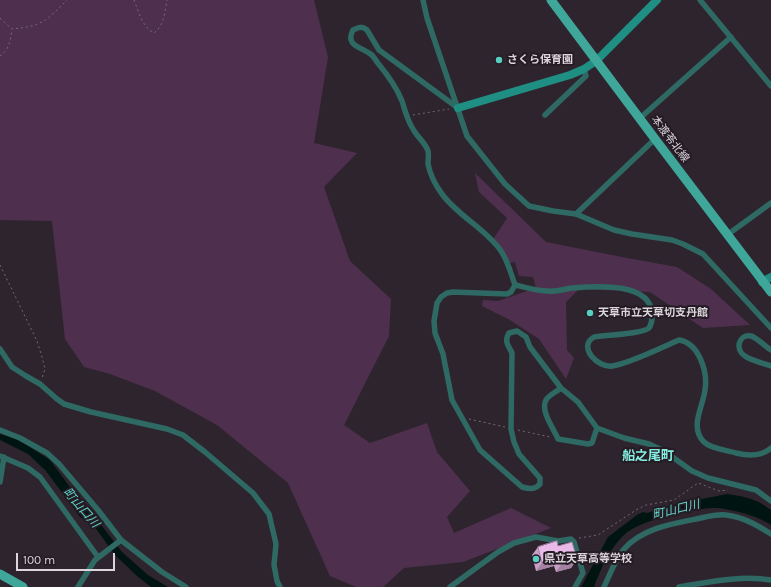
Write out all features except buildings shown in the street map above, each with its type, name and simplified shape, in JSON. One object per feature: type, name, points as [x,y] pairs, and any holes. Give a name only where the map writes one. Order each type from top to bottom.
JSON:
[{"type":"main road","name":"本渡苓北線","points":[[551,0],[654,139],[771,292]]},
{"type":"main road","points":[[0,574],[23,587]]},
{"type":"street","points":[[423,0],[427,18],[467,136],[505,184],[529,206],[576,214],[614,230],[672,240],[700,252],[771,328]]},
{"type":"street","points":[[458,108],[570,75],[584,69],[596,61],[657,0]]},
{"type":"street","points":[[700,0],[771,86]]},
{"type":"street","points":[[458,108],[379,50],[364,28],[357,28],[352,33],[352,41],[358,48],[372,56],[388,76],[401,100],[406,116],[428,152],[428,164],[434,180],[442,194],[453,207],[492,241],[501,252],[515,285],[511,292],[507,294],[447,293],[437,304],[434,320],[435,333],[443,354],[452,400],[480,450],[522,487],[528,489],[538,487],[540,484],[540,478],[519,454],[514,442],[512,353],[506,340],[509,332],[517,331],[524,335],[528,340],[530,348],[561,388],[578,402],[597,428],[624,438],[649,444],[664,451],[692,471],[708,478],[756,490],[771,501]]},
{"type":"street","points":[[639,119],[731,37]]},
{"type":"street","points":[[545,116],[586,76],[584,69]]},
{"type":"street","points":[[576,214],[654,139]]},
{"type":"street","points":[[727,235],[771,203]]},
{"type":"street","points":[[762,282],[771,277]]},
{"type":"street","points":[[515,285],[548,292],[571,288],[607,286],[629,290],[639,294],[648,302],[652,313],[652,321],[649,328],[642,331],[594,337],[589,340],[587,345],[593,358],[601,364],[610,367],[679,340],[684,341],[692,346],[697,353],[704,372],[705,389],[697,421],[697,429],[705,443],[710,446],[733,452],[752,455],[760,454],[771,448]]},
{"type":"street","points":[[771,350],[757,339],[750,336],[739,341],[738,345],[739,351],[744,356],[771,366]]},
{"type":"street","points":[[0,349],[12,367],[40,384],[56,400],[91,412],[167,429],[183,435],[205,452],[253,493],[270,514],[276,544],[274,565],[277,581],[280,587]]},
{"type":"street","points":[[561,388],[545,401],[544,406],[558,439],[588,444],[592,443],[597,428]]},
{"type":"street","points":[[0,430],[20,438],[47,454],[59,464],[98,510],[119,542],[186,587]]},
{"type":"street","points":[[0,482],[2,457],[28,468],[40,477],[99,557]]},
{"type":"street","points":[[604,587],[617,559],[623,550],[638,538],[658,527],[713,515],[726,515],[756,524],[771,534]]},
{"type":"street","points":[[450,587],[498,552],[514,544],[536,537],[558,541],[571,539],[574,542],[583,573],[575,587]]},
{"type":"street","points":[[78,587],[95,560],[119,542]]},
{"type":"street","points":[[679,587],[725,580],[771,580]]},
{"type":"path","points":[[0,18],[12,29],[36,26],[46,21],[67,0]]},
{"type":"path","points":[[134,0],[142,20],[149,30],[154,33],[157,31],[164,19],[167,0]]},
{"type":"path","points":[[0,56],[7,50],[10,44],[12,29]]},
{"type":"path","points":[[406,116],[458,108]]},
{"type":"path","points":[[0,265],[37,341],[45,369],[40,384]]},
{"type":"path","points":[[471,420],[558,439]]},
{"type":"path","points":[[571,539],[598,535],[636,510],[646,505],[674,500],[698,484],[719,491],[728,490]]},
{"type":"shaded area","points":[[0,0],[314,0],[328,57],[314,143],[357,153],[324,187],[350,261],[391,299],[389,336],[344,425],[370,443],[427,423],[437,452],[470,491],[447,517],[454,533],[511,508],[551,528],[463,562],[404,568],[383,587],[356,587],[330,576],[288,483],[217,425],[155,391],[110,374],[84,367],[65,339],[52,221],[0,220]]},
{"type":"shaded area","points":[[475,173],[546,242],[677,267],[711,289],[750,325],[703,328],[650,292],[579,289],[566,302],[567,350],[574,358],[566,379],[539,339],[510,320],[482,306],[483,300],[498,301],[536,288],[533,277],[519,276],[515,262],[505,264],[494,238],[507,218],[479,192]]},
{"type":"water","name":"町山口川","points":[[0,434],[19,440],[50,460],[70,487],[72,494],[82,500],[122,552],[148,575],[168,587],[151,587],[137,576],[115,555],[81,511],[80,513],[87,521],[80,517],[46,471],[28,454],[0,440]]},
{"type":"water","name":"町山口川","points":[[727,494],[750,499],[771,510],[771,525],[743,513],[727,509],[713,508],[680,513],[654,520],[642,524],[625,534],[606,559],[594,587],[581,587],[608,537],[637,515],[643,512],[647,513],[677,504]]},
{"type":"place","name":"さくら保育園","points":[[499,60]]},
{"type":"place","name":"天草市立天草切支丹館","points":[[590,313]]},
{"type":"place","name":"県立天草高等学校","points":[[536,559]]},
{"type":"district","name":"船之尾町","points":[[648,456]]}]
